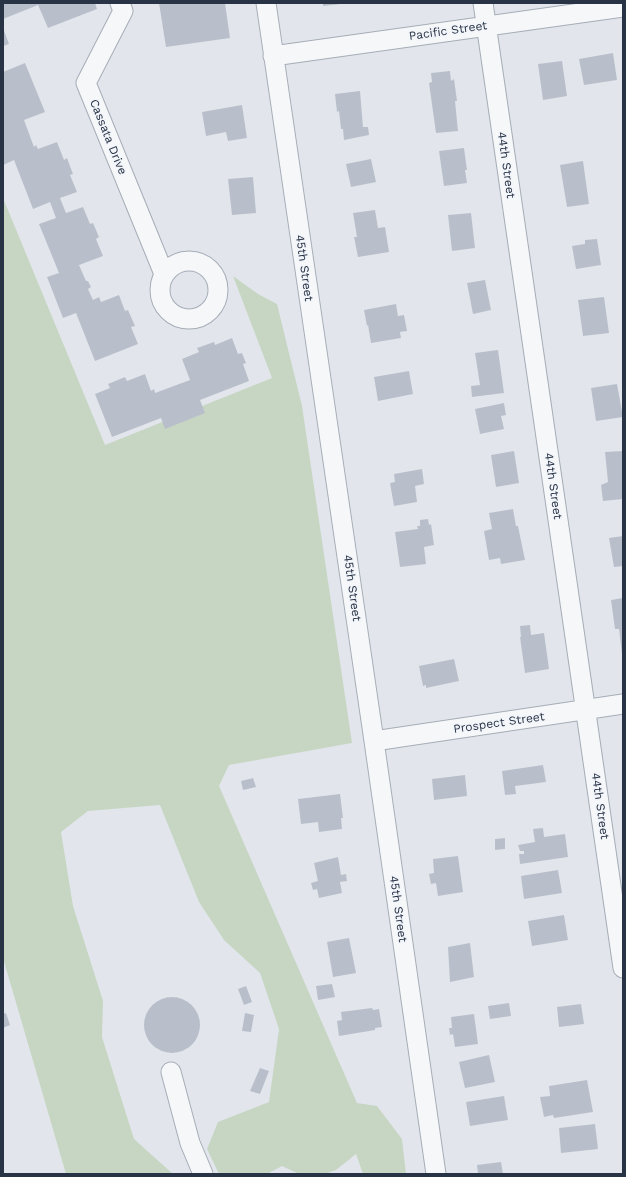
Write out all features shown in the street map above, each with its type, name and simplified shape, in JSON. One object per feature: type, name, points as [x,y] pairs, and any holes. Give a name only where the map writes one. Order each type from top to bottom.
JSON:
[{"type":"street","name":"Cassata Drive","points":[[120,3],[123,11],[86,83],[164,274]]},
{"type":"street","name":"45th Street","points":[[266,3],[436,1174]]},
{"type":"street","name":"44th Street","points":[[483,3],[623,968]]},
{"type":"street","name":"Pacific Street","points":[[273,56],[623,7]]},
{"type":"street","name":"Prospect Street","points":[[374,741],[623,704]]},
{"type":"street","points":[[171,1072],[190,1143],[204,1174]]},
{"type":"green space","points":[[3,198],[105,445],[272,378],[233,276],[258,294],[277,304],[302,406],[352,743],[229,765],[219,786],[357,1103],[377,1106],[402,1139],[406,1174],[363,1174],[356,1154],[336,1170],[325,1174],[299,1174],[282,1166],[267,1174],[219,1174],[207,1149],[218,1122],[269,1102],[279,1029],[260,973],[224,940],[199,902],[160,805],[88,811],[61,832],[73,906],[103,1001],[102,1037],[134,1139],[173,1174],[66,1174],[3,958]]},
{"type":"building","points":[[3,3],[95,3],[97,9],[48,28],[38,5],[3,19]]},
{"type":"building","points":[[159,3],[225,3],[230,38],[166,47]]},
{"type":"building","points":[[323,3],[340,3],[341,4],[323,6]]},
{"type":"building","points":[[3,28],[9,44],[3,46]]},
{"type":"building","points":[[613,53],[617,80],[584,85],[579,59]]},
{"type":"building","points":[[562,61],[567,96],[543,100],[538,64]]},
{"type":"building","points":[[25,63],[45,112],[24,120],[34,147],[36,145],[38,149],[57,142],[64,160],[67,158],[73,174],[70,175],[77,192],[60,198],[66,213],[83,207],[90,224],[93,223],[99,237],[96,239],[103,256],[79,265],[86,281],[88,281],[91,287],[88,289],[93,300],[99,297],[101,302],[119,295],[125,311],[128,310],[135,326],[131,327],[138,344],[95,361],[76,313],[63,318],[47,277],[59,273],[39,224],[56,218],[50,202],[33,209],[14,160],[3,165],[3,72]]},
{"type":"building","points":[[450,71],[451,81],[454,79],[457,101],[455,101],[458,131],[436,133],[429,83],[432,82],[431,73]]},
{"type":"building","points":[[360,91],[363,127],[368,127],[369,135],[344,140],[339,111],[337,112],[335,94]]},
{"type":"building","points":[[242,105],[247,138],[228,141],[226,132],[206,136],[202,112]]},
{"type":"building","points":[[464,148],[467,183],[444,186],[439,151]]},
{"type":"building","points":[[371,159],[376,182],[351,187],[346,164]]},
{"type":"building","points":[[583,161],[589,204],[567,207],[560,165]]},
{"type":"building","points":[[253,177],[256,213],[232,215],[228,179]]},
{"type":"building","points":[[375,210],[378,228],[385,227],[389,252],[358,257],[354,237],[357,237],[353,213]]},
{"type":"building","points":[[471,213],[475,248],[452,251],[448,215]]},
{"type":"building","points":[[597,239],[601,265],[576,269],[572,246],[585,244],[585,240]]},
{"type":"building","points":[[485,280],[491,310],[473,314],[467,283]]},
{"type":"building","points":[[604,297],[609,333],[583,336],[578,300]]},
{"type":"building","points":[[396,304],[398,316],[404,315],[407,331],[400,332],[401,338],[371,343],[364,310]]},
{"type":"building","points":[[232,338],[238,354],[242,353],[246,363],[243,364],[249,381],[200,400],[205,413],[165,429],[161,418],[112,437],[95,394],[110,388],[108,384],[125,377],[127,381],[145,374],[151,391],[154,389],[155,393],[190,380],[182,359],[199,352],[197,348],[214,342],[215,345]]},
{"type":"building","points":[[498,350],[504,393],[472,397],[471,386],[480,385],[475,353]]},
{"type":"building","points":[[409,371],[413,394],[378,401],[374,377]]},
{"type":"building","points":[[617,384],[623,417],[596,421],[591,388]]},
{"type":"building","points":[[504,403],[506,415],[501,416],[504,429],[480,434],[475,409]]},
{"type":"building","points":[[514,451],[519,483],[496,487],[491,455]]},
{"type":"building","points":[[623,451],[623,499],[603,501],[601,485],[608,482],[605,452]]},
{"type":"building","points":[[422,469],[424,484],[415,486],[417,502],[394,506],[390,483],[395,482],[394,474]]},
{"type":"building","points":[[513,509],[525,560],[501,564],[500,558],[489,560],[484,531],[492,529],[489,513]]},
{"type":"building","points":[[428,519],[429,525],[431,524],[434,545],[424,547],[426,564],[400,567],[395,532],[418,529],[417,526],[420,526],[420,520]]},
{"type":"building","points":[[623,536],[623,566],[614,567],[609,538]]},
{"type":"building","points":[[623,598],[622,654],[619,629],[615,629],[611,600]]},
{"type":"building","points":[[530,625],[531,635],[544,633],[549,669],[525,673],[520,626]]},
{"type":"building","points":[[454,659],[459,681],[426,688],[426,685],[423,686],[419,666]]},
{"type":"building","points":[[543,765],[546,782],[515,786],[516,794],[505,795],[502,771]]},
{"type":"building","points":[[465,775],[467,796],[434,800],[432,779]]},
{"type":"building","points":[[253,778],[256,787],[243,790],[241,781]]},
{"type":"building","points":[[340,794],[343,818],[341,818],[342,829],[319,832],[318,822],[301,824],[298,799]]},
{"type":"building","points":[[543,828],[544,837],[565,834],[568,857],[520,864],[519,854],[524,854],[524,851],[520,851],[518,845],[535,842],[533,829]]},
{"type":"building","points":[[505,838],[505,849],[495,850],[495,839]]},
{"type":"building","points":[[458,856],[463,892],[438,896],[436,883],[431,884],[429,874],[434,873],[433,859]]},
{"type":"building","points":[[338,857],[341,875],[346,874],[347,881],[340,882],[342,893],[319,898],[317,889],[313,890],[311,883],[318,881],[314,863]]},
{"type":"building","points":[[558,870],[562,893],[524,899],[521,876]]},
{"type":"building","points":[[564,915],[568,940],[532,946],[528,921]]},
{"type":"building","points":[[349,938],[356,973],[333,977],[327,942]]},
{"type":"building","points":[[470,943],[474,977],[450,982],[448,947]]},
{"type":"building","points":[[332,984],[335,997],[318,1000],[316,986]]},
{"type":"building","points":[[246,986],[252,1002],[244,1005],[238,989]]},
{"type":"building","points":[[172,997],[183,999],[192,1005],[198,1014],[200,1025],[198,1036],[192,1045],[183,1051],[172,1053],[161,1051],[152,1045],[146,1036],[144,1025],[146,1014],[152,1005],[161,999]]},
{"type":"building","points":[[509,1003],[511,1016],[490,1019],[488,1006]]},
{"type":"building","points":[[581,1004],[584,1024],[559,1027],[557,1007]]},
{"type":"building","points":[[372,1008],[373,1010],[379,1009],[382,1027],[375,1028],[375,1030],[339,1036],[337,1021],[342,1020],[341,1012]]},
{"type":"building","points":[[6,1013],[10,1025],[3,1028],[3,1014]]},
{"type":"building","points":[[245,1013],[254,1015],[251,1032],[242,1031]]},
{"type":"building","points":[[474,1014],[478,1044],[455,1047],[453,1034],[450,1035],[449,1028],[452,1028],[451,1017]]},
{"type":"building","points":[[489,1055],[495,1082],[465,1088],[459,1062]]},
{"type":"building","points":[[260,1068],[269,1071],[260,1094],[250,1091]]},
{"type":"building","points":[[587,1080],[593,1112],[554,1118],[553,1115],[544,1117],[540,1097],[550,1096],[549,1086]]},
{"type":"building","points":[[504,1096],[508,1120],[470,1126],[466,1102]]},
{"type":"building","points":[[595,1124],[598,1149],[561,1153],[559,1128]]},
{"type":"building","points":[[501,1162],[503,1174],[478,1174],[477,1165]]}]
